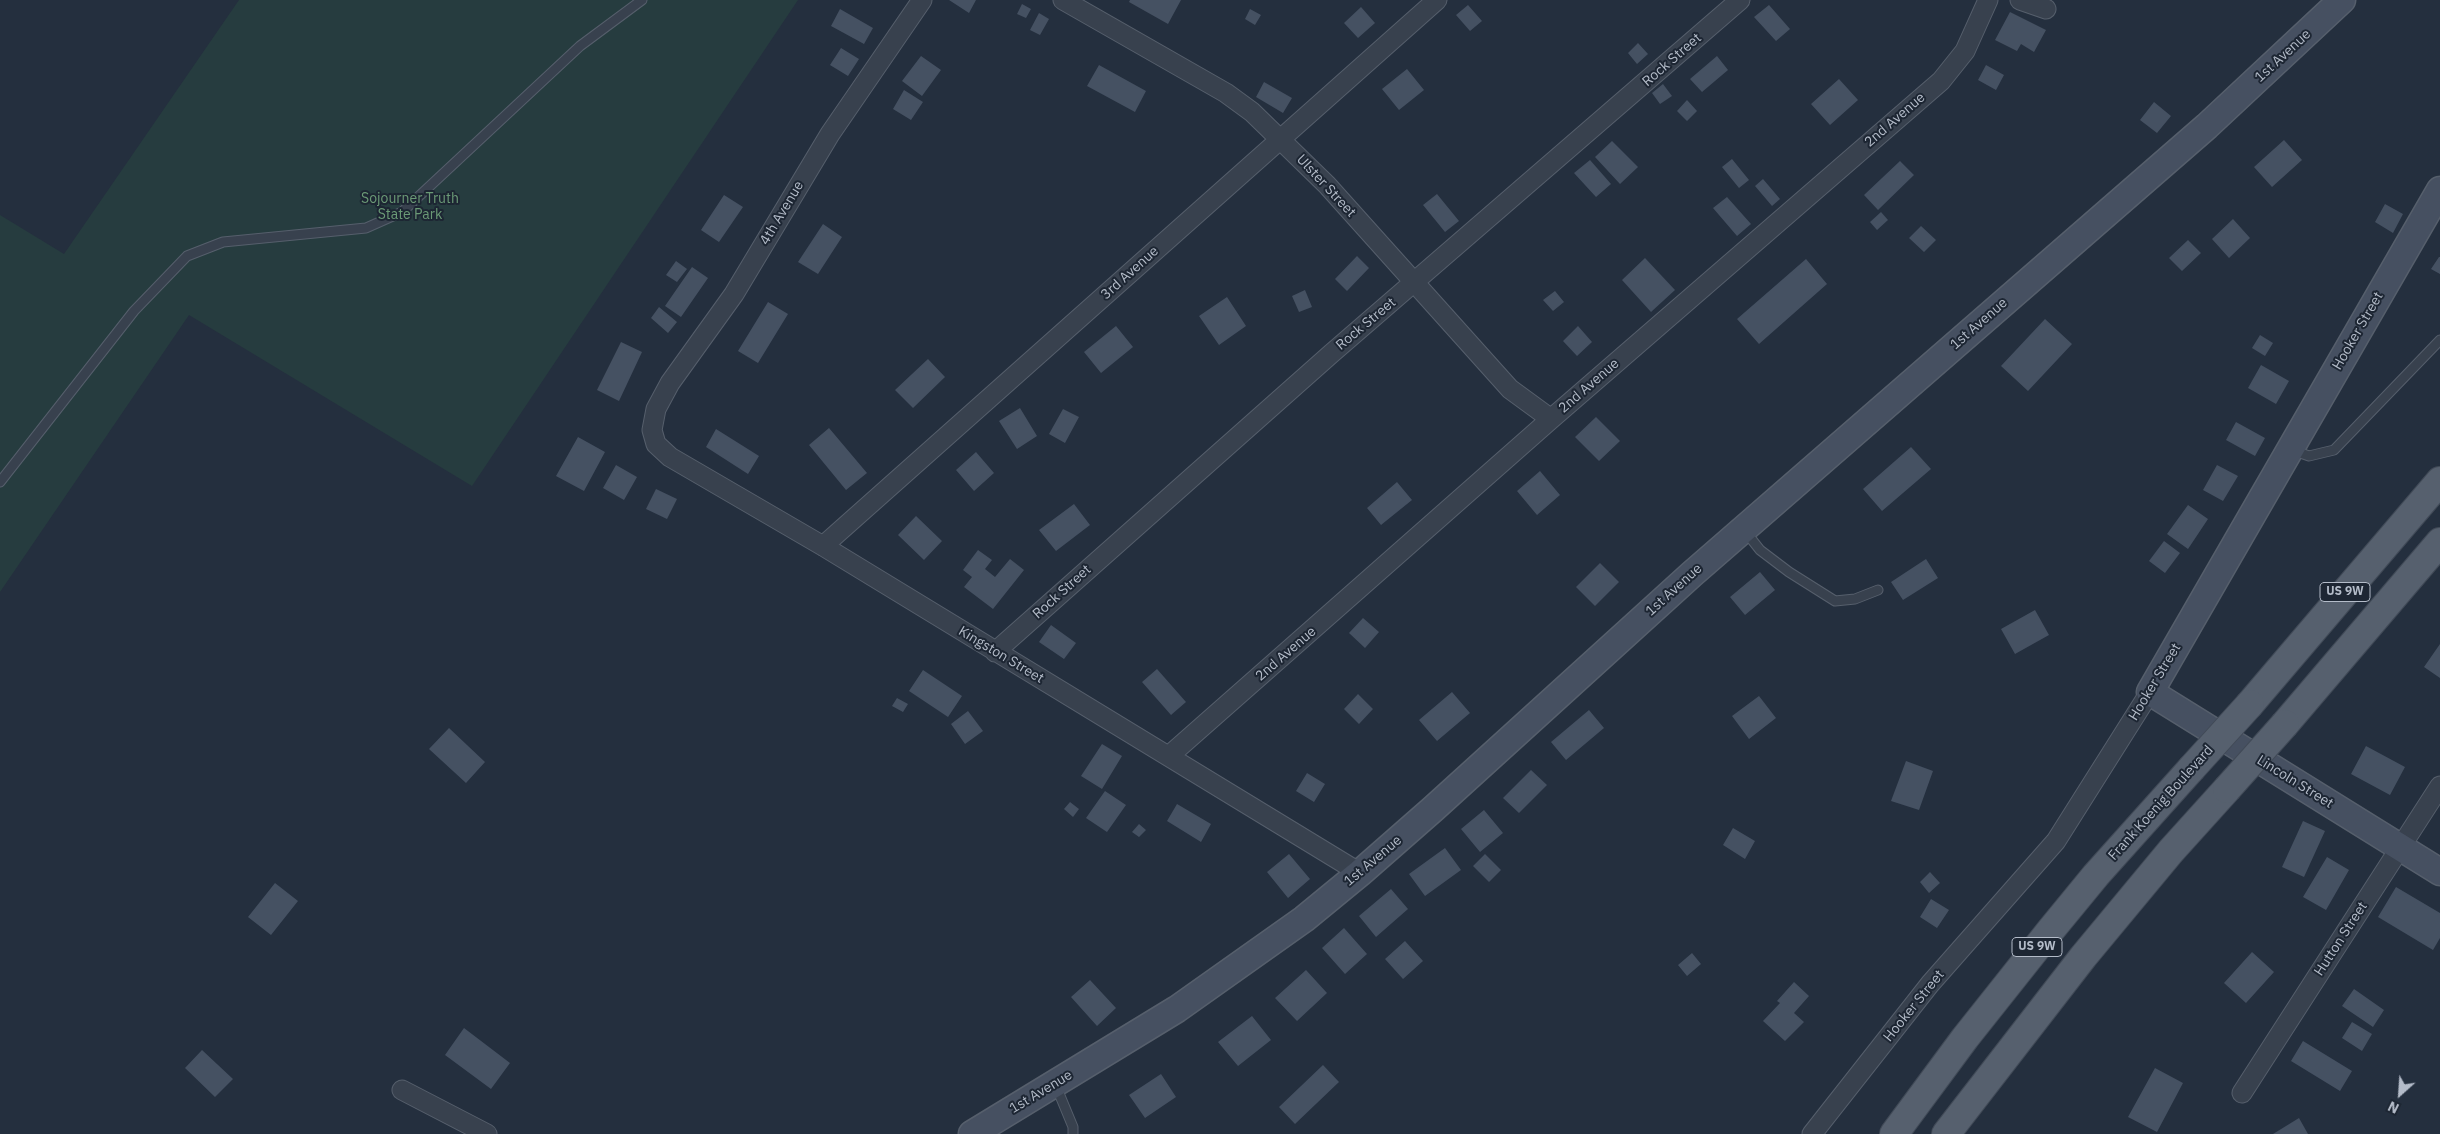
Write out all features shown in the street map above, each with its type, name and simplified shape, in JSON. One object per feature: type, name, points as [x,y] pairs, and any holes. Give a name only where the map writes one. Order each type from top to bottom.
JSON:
[{"type":"main road","name":"Frank Koenig Boulevard","points":[[1894,1134],[1965,1038],[2096,875],[2250,704],[2440,481]]},
{"type":"main road","name":"US 9W","points":[[1946,1134],[2083,958],[2171,851],[2285,724],[2440,542]]},
{"type":"street","name":"4th Avenue","points":[[652,430],[656,409],[670,383],[734,294],[830,134],[922,0]]},
{"type":"street","name":"Ulster Street","points":[[1063,0],[1226,93],[1281,138],[1327,185],[1510,389],[1551,419]]},
{"type":"street","name":"3rd Avenue","points":[[823,546],[1438,0]]},
{"type":"street","name":"Rock Street","points":[[995,652],[1740,0]]},
{"type":"street","name":"2nd Avenue","points":[[1170,755],[1551,419],[1941,81],[1965,51],[1988,0]]},
{"type":"street","points":[[2020,0],[2046,9]]},
{"type":"street","name":"1st Avenue","points":[[972,1134],[1177,1009],[1304,919],[1360,873],[1744,529],[2207,126],[2342,0]]},
{"type":"street","name":"Hooker Street","points":[[1812,1134],[1930,984],[2056,841],[2150,692],[2440,190]]},
{"type":"street","name":"Kingston Street","points":[[652,430],[656,444],[670,458],[823,546],[995,652],[1170,755],[1360,873]]},
{"type":"street","name":"Lincoln Street","points":[[2150,692],[2440,872]]},
{"type":"street","name":"Hutton Street","points":[[2242,1093],[2440,786]]},
{"type":"street","points":[[402,1090],[487,1134]]},
{"type":"lane","points":[[0,482],[134,311],[187,256],[222,242],[366,228],[402,212],[580,46],[642,0]]},
{"type":"lane","points":[[2289,450],[2309,456],[2334,450],[2440,340]]},
{"type":"lane","points":[[1744,529],[1760,550],[1789,572],[1835,601],[1855,600],[1878,590]]},
{"type":"lane","points":[[1055,1083],[1073,1127],[1073,1134]]},
{"type":"green space","name":"Sojourner Truth State Park","points":[[239,0],[798,0],[472,486],[189,315],[0,592],[0,215],[64,254]]},
{"type":"building","points":[[949,0],[976,0],[969,13]]},
{"type":"building","points":[[1130,0],[1181,0],[1168,24],[1129,2]]},
{"type":"building","points":[[1022,4],[1031,9],[1026,18],[1017,14]]},
{"type":"building","points":[[1468,5],[1482,21],[1470,31],[1456,15]]},
{"type":"building","points":[[1769,5],[1790,29],[1776,41],[1754,17]]},
{"type":"building","points":[[1361,7],[1375,23],[1358,38],[1344,23]]},
{"type":"building","points":[[840,9],[873,28],[864,44],[831,26]]},
{"type":"building","points":[[1250,9],[1261,15],[1255,25],[1245,19]]},
{"type":"building","points":[[2010,12],[2046,30],[2034,52],[2021,44],[2017,51],[1995,40]]},
{"type":"building","points":[[1039,13],[1049,19],[1040,35],[1030,30]]},
{"type":"building","points":[[1638,43],[1648,54],[1637,64],[1628,53]]},
{"type":"building","points":[[841,48],[859,59],[848,76],[830,65]]},
{"type":"building","points":[[921,56],[941,70],[922,96],[902,81]]},
{"type":"building","points":[[1717,56],[1728,70],[1702,92],[1690,79]]},
{"type":"building","points":[[1099,65],[1146,91],[1135,112],[1087,86]]},
{"type":"building","points":[[1986,65],[2004,75],[1996,90],[1978,80]]},
{"type":"building","points":[[1407,69],[1424,90],[1399,110],[1382,89]]},
{"type":"building","points":[[1839,79],[1858,100],[1830,125],[1811,104]]},
{"type":"building","points":[[1264,82],[1292,98],[1283,113],[1256,97]]},
{"type":"building","points":[[1663,84],[1672,96],[1660,104],[1652,93]]},
{"type":"building","points":[[904,90],[923,102],[911,120],[893,109]]},
{"type":"building","points":[[1687,100],[1697,111],[1687,121],[1677,111]]},
{"type":"building","points":[[2154,102],[2171,116],[2157,133],[2140,120]]},
{"type":"building","points":[[2284,140],[2302,160],[2272,187],[2254,167]]},
{"type":"building","points":[[1612,141],[1638,167],[1620,184],[1595,157]]},
{"type":"building","points":[[1732,159],[1749,180],[1739,188],[1722,167]]},
{"type":"building","points":[[1590,160],[1611,184],[1596,197],[1574,173]]},
{"type":"building","points":[[1900,161],[1914,175],[1878,210],[1864,195]]},
{"type":"building","points":[[1763,179],[1780,199],[1772,206],[1755,186]]},
{"type":"building","points":[[1437,194],[1459,221],[1445,232],[1423,205]]},
{"type":"building","points":[[724,195],[743,207],[719,242],[701,230]]},
{"type":"building","points":[[1727,197],[1751,224],[1737,236],[1713,208]]},
{"type":"building","points":[[2385,204],[2403,214],[2393,233],[2375,222]]},
{"type":"building","points":[[1881,212],[1888,220],[1877,230],[1870,222]]},
{"type":"building","points":[[2233,219],[2250,238],[2229,258],[2212,239]]},
{"type":"building","points":[[823,224],[842,237],[818,274],[798,262]]},
{"type":"building","points":[[1921,226],[1936,240],[1924,252],[1909,238]]},
{"type":"building","points":[[2188,240],[2201,253],[2182,271],[2169,258]]},
{"type":"building","points":[[1357,256],[1369,268],[1347,291],[1335,279]]},
{"type":"building","points":[[2440,257],[2440,274],[2431,269]]},
{"type":"building","points":[[1645,258],[1675,290],[1651,312],[1622,280]]},
{"type":"building","points":[[1806,259],[1827,284],[1759,344],[1737,319]]},
{"type":"building","points":[[676,261],[687,269],[677,282],[666,275]]},
{"type":"building","points":[[692,267],[708,278],[681,317],[665,306]]},
{"type":"building","points":[[1305,290],[1312,307],[1299,312],[1292,296]]},
{"type":"building","points":[[1555,291],[1564,302],[1553,311],[1543,300]]},
{"type":"building","points":[[1227,297],[1246,326],[1219,345],[1199,316]]},
{"type":"building","points":[[768,302],[788,314],[758,363],[738,351]]},
{"type":"building","points":[[659,307],[677,322],[668,333],[651,318]]},
{"type":"building","points":[[2045,319],[2072,344],[2028,391],[2001,366]]},
{"type":"building","points":[[1116,326],[1133,347],[1101,373],[1084,352]]},
{"type":"building","points":[[1578,326],[1592,342],[1577,356],[1563,341]]},
{"type":"building","points":[[2260,335],[2273,343],[2265,356],[2252,348]]},
{"type":"building","points":[[621,342],[642,352],[619,401],[597,390]]},
{"type":"building","points":[[928,359],[945,377],[913,408],[895,390]]},
{"type":"building","points":[[2261,365],[2289,381],[2276,404],[2248,388]]},
{"type":"building","points":[[1020,408],[1037,436],[1017,449],[999,421]]},
{"type":"building","points":[[1063,409],[1079,417],[1065,443],[1049,434]]},
{"type":"building","points":[[1596,417],[1620,441],[1599,461],[1575,437]]},
{"type":"building","points":[[2236,422],[2265,438],[2255,456],[2226,440]]},
{"type":"building","points":[[829,428],[867,473],[846,490],[809,445]]},
{"type":"building","points":[[716,429],[759,456],[748,474],[706,447]]},
{"type":"building","points":[[578,437],[605,452],[584,491],[556,476]]},
{"type":"building","points":[[1911,447],[1931,469],[1882,511],[1863,489]]},
{"type":"building","points":[[976,452],[994,473],[974,491],[956,470]]},
{"type":"building","points":[[616,465],[637,477],[624,500],[603,488]]},
{"type":"building","points":[[2217,465],[2238,476],[2223,501],[2203,490]]},
{"type":"building","points":[[1540,471],[1560,495],[1537,515],[1517,491]]},
{"type":"building","points":[[1397,482],[1412,500],[1381,525],[1367,508]]},
{"type":"building","points":[[656,489],[677,499],[667,519],[646,509]]},
{"type":"building","points":[[1074,504],[1090,525],[1056,551],[1039,530]]},
{"type":"building","points":[[2188,505],[2208,519],[2188,549],[2167,534]]},
{"type":"building","points":[[916,516],[942,541],[924,560],[898,535]]},
{"type":"building","points":[[2164,541],[2180,553],[2165,573],[2149,561]]},
{"type":"building","points":[[978,550],[992,560],[985,569],[995,577],[1010,559],[1024,570],[993,609],[964,587],[972,577],[963,570]]},
{"type":"building","points":[[1926,559],[1938,578],[1903,600],[1891,582]]},
{"type":"building","points":[[1600,563],[1619,582],[1595,606],[1576,587]]},
{"type":"building","points":[[1760,572],[1775,590],[1745,615],[1730,597]]},
{"type":"building","points":[[2035,610],[2049,635],[2015,654],[2001,629]]},
{"type":"building","points":[[1363,618],[1379,632],[1365,648],[1349,633]]},
{"type":"building","points":[[1051,625],[1076,643],[1064,659],[1039,642]]},
{"type":"building","points":[[2440,644],[2440,678],[2424,667]]},
{"type":"building","points":[[1157,669],[1186,702],[1171,715],[1142,682]]},
{"type":"building","points":[[923,670],[962,696],[948,717],[909,691]]},
{"type":"building","points":[[1452,692],[1470,713],[1437,741],[1419,720]]},
{"type":"building","points":[[1358,694],[1373,709],[1359,724],[1344,709]]},
{"type":"building","points":[[1759,696],[1776,718],[1749,739],[1732,716]]},
{"type":"building","points":[[897,698],[908,704],[903,712],[892,706]]},
{"type":"building","points":[[1589,710],[1604,728],[1566,760],[1551,742]]},
{"type":"building","points":[[968,711],[983,731],[965,744],[951,724]]},
{"type":"building","points":[[449,728],[485,762],[466,783],[429,749]]},
{"type":"building","points":[[1102,744],[1122,756],[1102,789],[1081,776]]},
{"type":"building","points":[[2366,746],[2405,767],[2390,795],[2351,774]]},
{"type":"building","points":[[1906,761],[1933,771],[1919,810],[1891,801]]},
{"type":"building","points":[[1531,770],[1547,785],[1519,813],[1503,798]]},
{"type":"building","points":[[1307,773],[1325,784],[1314,802],[1296,791]]},
{"type":"building","points":[[1105,791],[1126,805],[1107,832],[1086,818]]},
{"type":"building","points":[[1070,802],[1079,809],[1073,817],[1064,809]]},
{"type":"building","points":[[1177,804],[1211,824],[1201,842],[1167,821]]},
{"type":"building","points":[[1484,810],[1503,833],[1480,852],[1461,829]]},
{"type":"building","points":[[2303,821],[2325,831],[2304,877],[2282,867]]},
{"type":"building","points":[[1139,824],[1146,830],[1139,837],[1132,832]]},
{"type":"building","points":[[1733,828],[1755,841],[1745,859],[1723,845]]},
{"type":"building","points":[[1445,848],[1461,870],[1425,896],[1409,874]]},
{"type":"building","points":[[1289,854],[1310,879],[1288,898],[1267,872]]},
{"type":"building","points":[[1485,854],[1501,870],[1489,882],[1473,866]]},
{"type":"building","points":[[2327,857],[2349,870],[2326,910],[2303,897]]},
{"type":"building","points":[[1930,872],[1940,883],[1929,893],[1920,882]]},
{"type":"building","points":[[275,883],[298,901],[271,935],[248,917]]},
{"type":"building","points":[[2396,887],[2440,913],[2440,938],[2433,950],[2378,917]]},
{"type":"building","points":[[1391,889],[1408,909],[1376,937],[1359,916]]},
{"type":"building","points":[[1931,899],[1949,910],[1937,928],[1920,917]]},
{"type":"building","points":[[1344,928],[1367,954],[1345,974],[1322,948]]},
{"type":"building","points":[[1405,941],[1423,961],[1403,979],[1385,959]]},
{"type":"building","points":[[2252,952],[2274,972],[2246,1003],[2224,983]]},
{"type":"building","points":[[1692,953],[1701,964],[1687,976],[1678,965]]},
{"type":"building","points":[[1306,970],[1327,993],[1297,1021],[1275,998]]},
{"type":"building","points":[[1090,980],[1116,1008],[1097,1026],[1071,997]]},
{"type":"building","points":[[1794,982],[1809,996],[1794,1013],[1804,1022],[1785,1041],[1763,1021],[1780,1003],[1777,1001]]},
{"type":"building","points":[[2354,989],[2384,1010],[2373,1027],[2342,1006]]},
{"type":"building","points":[[1252,1016],[1271,1040],[1238,1066],[1218,1042]]},
{"type":"building","points":[[2352,1022],[2372,1034],[2362,1051],[2342,1038]]},
{"type":"building","points":[[464,1028],[510,1063],[491,1089],[445,1055]]},
{"type":"building","points":[[2303,1041],[2352,1071],[2340,1091],[2291,1061]]},
{"type":"building","points":[[202,1050],[233,1079],[215,1097],[185,1068]]},
{"type":"building","points":[[1323,1065],[1339,1082],[1295,1124],[1279,1107]]},
{"type":"building","points":[[2155,1068],[2183,1083],[2157,1132],[2128,1117]]},
{"type":"building","points":[[1161,1074],[1176,1097],[1145,1118],[1129,1095]]},
{"type":"building","points":[[2299,1118],[2308,1134],[2273,1134]]}]
